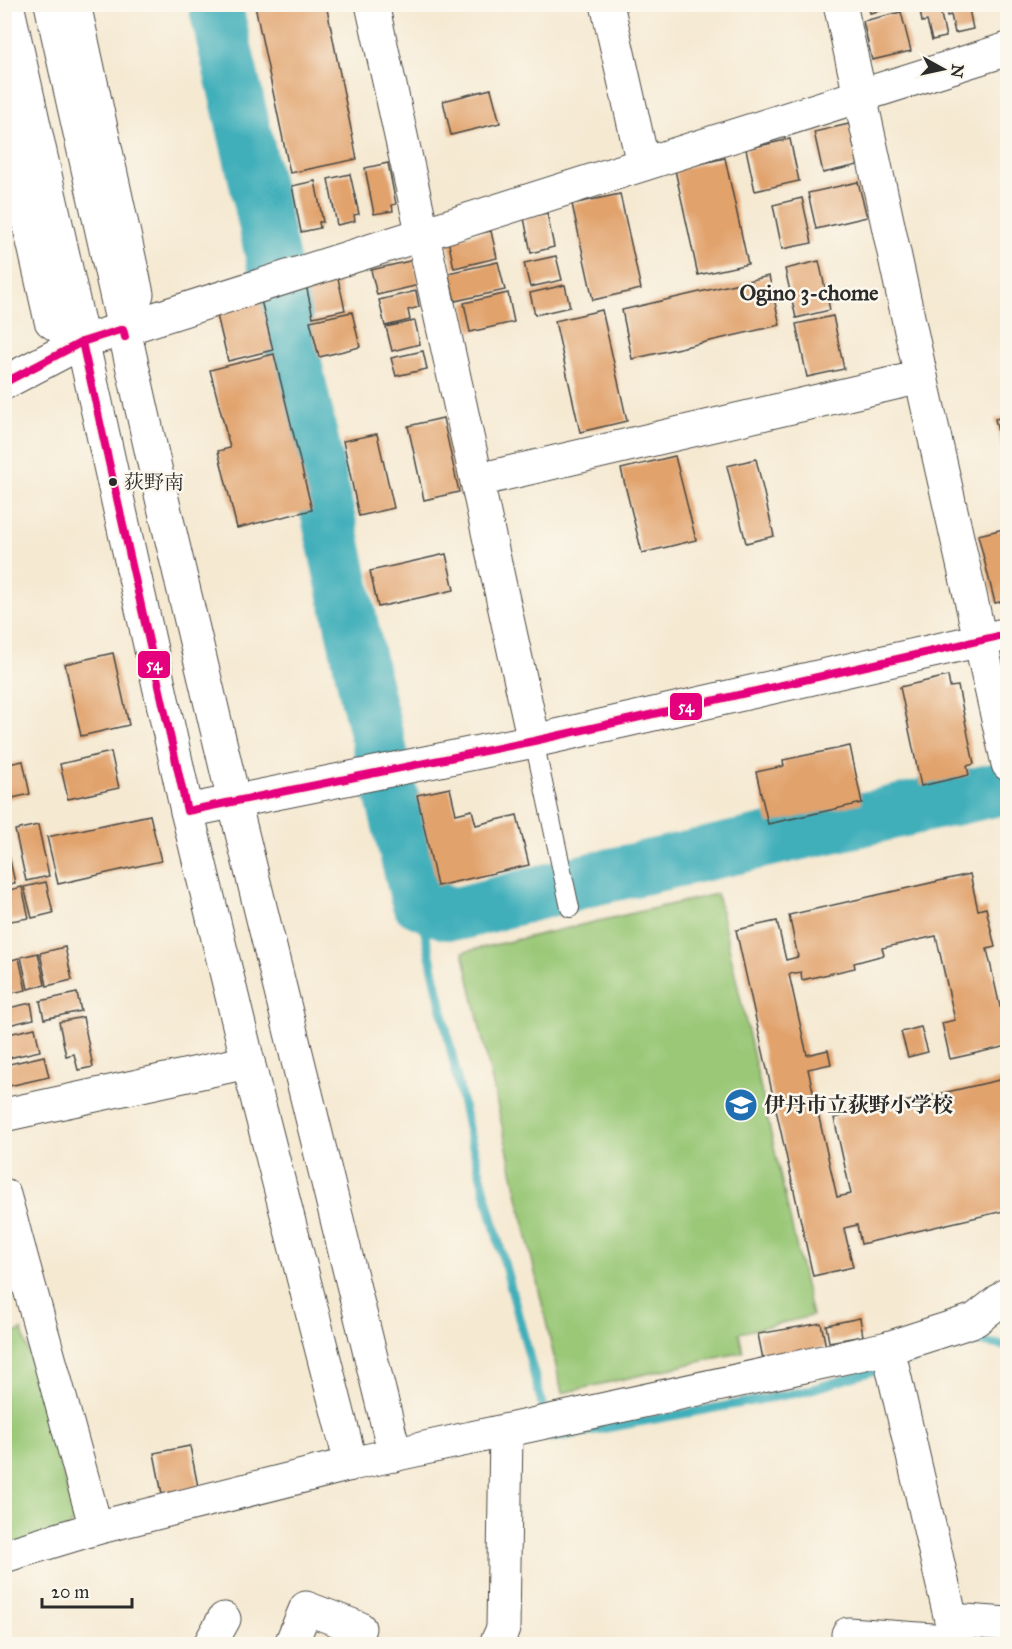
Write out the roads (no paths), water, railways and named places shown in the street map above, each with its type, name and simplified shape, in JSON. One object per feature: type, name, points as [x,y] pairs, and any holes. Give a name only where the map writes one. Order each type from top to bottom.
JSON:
[{"type":"street","points":[[7,4],[187,811],[248,1062],[351,1464]]},
{"type":"street","points":[[51,4],[123,329],[234,801],[395,1455]]},
{"type":"street","points":[[74,4],[137,294],[123,329]]},
{"type":"street","points":[[372,4],[534,741]]},
{"type":"street","points":[[607,4],[643,164]]},
{"type":"street","points":[[840,4],[921,377],[993,637],[1008,764]]},
{"type":"street","points":[[4,383],[82,342],[1008,49]]},
{"type":"street","points":[[4,112],[51,321],[82,342]]},
{"type":"street","points":[[478,480],[921,377]]},
{"type":"street","points":[[187,811],[534,741],[993,637]]},
{"type":"street","points":[[4,1115],[248,1062]]},
{"type":"street","points":[[4,1195],[96,1528]]},
{"type":"street","points":[[4,1556],[96,1528],[351,1464],[888,1348],[975,1320],[1008,1294]]},
{"type":"street","points":[[888,1348],[951,1620],[1008,1624]]},
{"type":"street","points":[[496,1644],[503,1629],[506,1431]]},
{"type":"street","points":[[291,1644],[306,1608],[359,1628]]},
{"type":"street","points":[[848,1634],[947,1641],[959,1621]]},
{"type":"lane","points":[[534,741],[570,908]]},
{"type":"waterway","points":[[215,4],[258,191],[367,697],[418,901],[447,913],[461,913],[584,881],[1008,787]]},
{"type":"waterway","points":[[418,901],[469,1132],[545,1415]]},
{"type":"waterway","points":[[549,1428],[552,1438],[802,1392],[974,1341],[1008,1346]]},
{"type":"place","name":"荻野南","points":[[113,482]]},
{"type":"place","name":"伊丹市立荻野小学校","points":[[741,1105]]},
{"type":"district","name":"Ogino 3-chome","points":[[809,292]]}]
